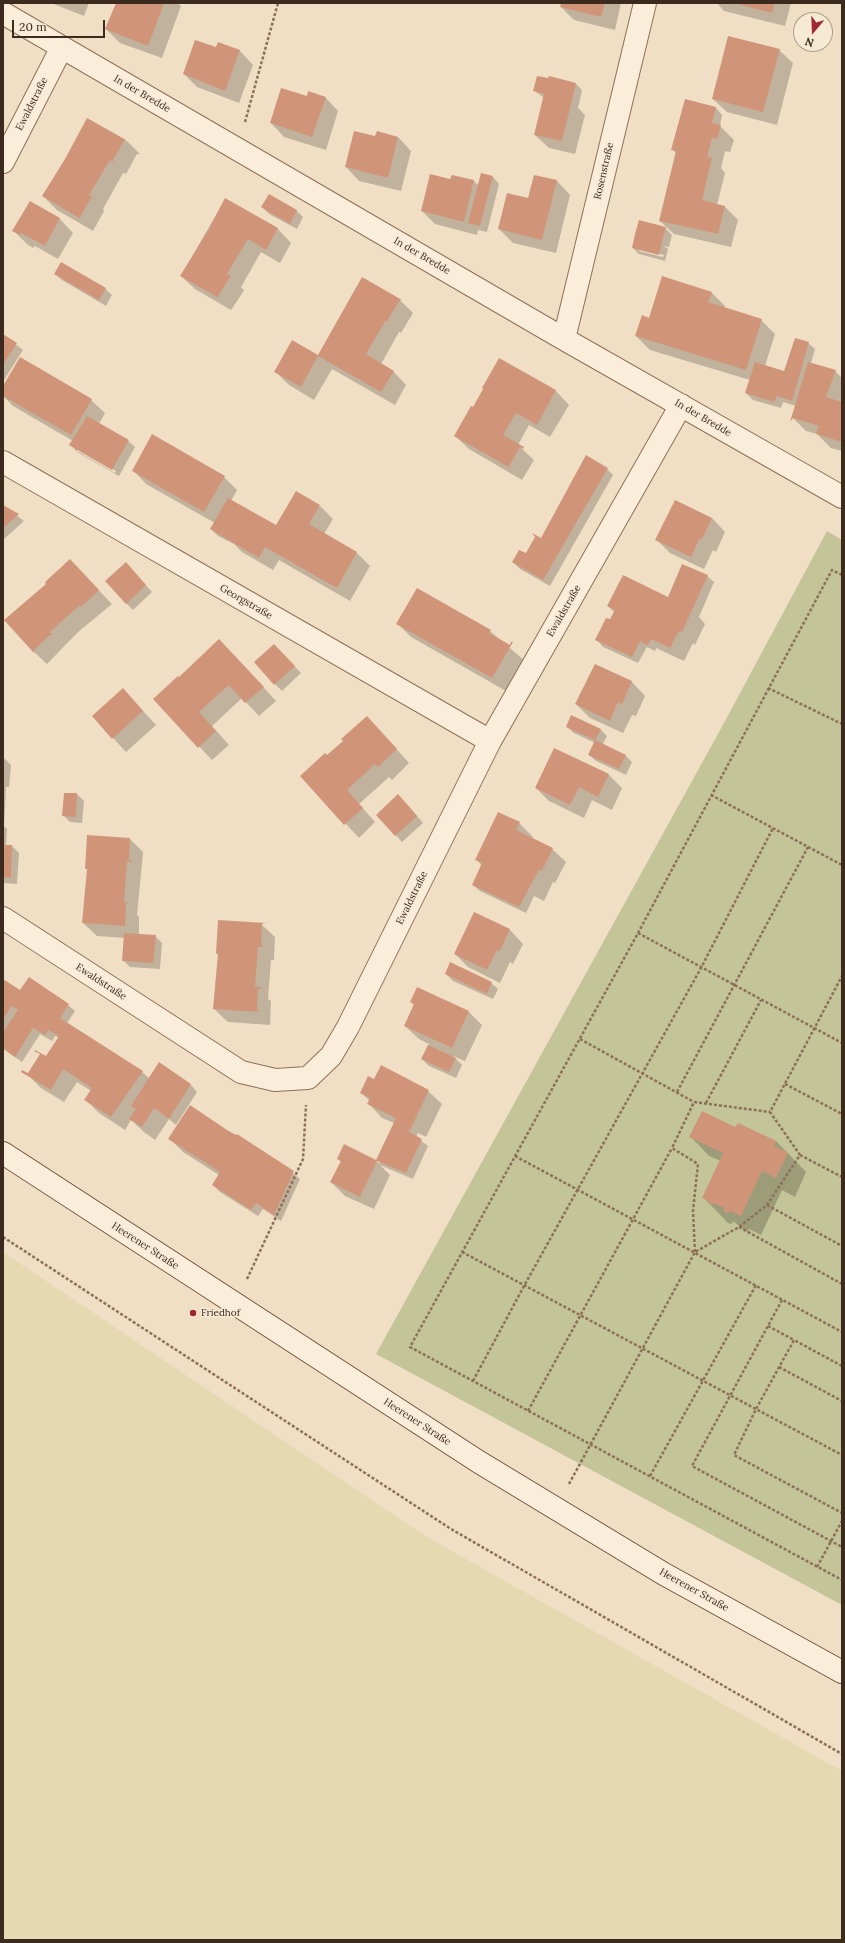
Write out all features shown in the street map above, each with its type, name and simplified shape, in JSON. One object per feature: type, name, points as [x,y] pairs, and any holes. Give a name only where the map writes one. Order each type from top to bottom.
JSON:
[{"type":"street","name":"Rosenstraße","points":[[564,339],[645,3]]},
{"type":"street","name":"In der Bredde","points":[[3,13],[564,339],[842,497]]},
{"type":"street","name":"Ewaldstraße","points":[[3,162],[62,47]]},
{"type":"street","name":"Ewaldstraße","points":[[3,918],[241,1072],[275,1080],[308,1078],[331,1056],[348,1027],[490,741],[681,405]]},
{"type":"street","name":"Georgstraße","points":[[3,462],[490,741]]},
{"type":"street","name":"Heerener Straße","points":[[3,1153],[479,1462],[664,1574],[842,1672]]},
{"type":"path","points":[[237,149],[278,3]]},
{"type":"path","points":[[842,575],[832,570],[638,933],[410,1347],[842,1580]]},
{"type":"path","points":[[768,688],[842,724]]},
{"type":"path","points":[[710,796],[842,864]]},
{"type":"path","points":[[473,1381],[524,1286],[579,1190],[701,968],[773,828]]},
{"type":"path","points":[[677,1092],[808,847]]},
{"type":"path","points":[[638,933],[842,1043]]},
{"type":"path","points":[[770,1112],[842,976]]},
{"type":"path","points":[[706,1103],[761,1000]]},
{"type":"path","points":[[580,1039],[694,1102],[770,1112],[800,1155],[842,1177]]},
{"type":"path","points":[[235,1305],[303,1159],[308,1078]]},
{"type":"path","points":[[785,1084],[842,1114]]},
{"type":"path","points":[[528,1411],[632,1218],[672,1148],[694,1102]]},
{"type":"path","points":[[556,1508],[695,1252],[693,1211],[698,1164],[672,1148]]},
{"type":"path","points":[[695,1252],[739,1227],[767,1205],[800,1155]]},
{"type":"path","points":[[515,1156],[842,1332]]},
{"type":"path","points":[[767,1205],[842,1246]]},
{"type":"path","points":[[739,1227],[842,1284]]},
{"type":"path","points":[[3,1237],[451,1529],[842,1754]]},
{"type":"path","points":[[462,1252],[842,1455]]},
{"type":"path","points":[[650,1476],[756,1285]]},
{"type":"path","points":[[782,1300],[692,1466],[842,1547]]},
{"type":"path","points":[[768,1326],[842,1366]]},
{"type":"path","points":[[794,1340],[756,1409],[734,1455],[842,1513]]},
{"type":"path","points":[[779,1367],[842,1400]]},
{"type":"path","points":[[817,1567],[842,1521]]},
{"type":"shaded area","points":[[3,1252],[427,1537],[842,1771],[842,1940],[3,1940]]},
{"type":"green space","points":[[827,531],[842,540],[842,1605],[376,1354],[724,723]]},
{"type":"building","points":[[116,3],[164,3],[148,46],[105,29]]},
{"type":"building","points":[[561,3],[605,3],[601,17],[560,7]]},
{"type":"building","points":[[734,3],[775,3],[772,13]]},
{"type":"building","points":[[728,36],[780,49],[763,112],[712,99]]},
{"type":"building","points":[[195,40],[216,47],[218,42],[240,50],[225,91],[183,74]]},
{"type":"building","points":[[537,76],[548,78],[549,76],[576,83],[562,141],[534,135],[544,94],[533,91]]},
{"type":"building","points":[[281,88],[307,96],[308,91],[326,97],[312,137],[270,123]]},
{"type":"building","points":[[685,99],[716,107],[712,123],[721,125],[717,139],[712,138],[707,157],[712,158],[702,200],[725,206],[718,234],[659,221],[676,151],[671,150]]},
{"type":"building","points":[[87,118],[126,140],[113,160],[114,162],[110,160],[89,195],[94,198],[91,198],[80,217],[81,219],[42,196],[65,159]]},
{"type":"building","points":[[354,131],[375,136],[377,131],[398,137],[388,178],[345,167]]},
{"type":"building","points":[[481,173],[493,176],[480,226],[468,223]]},
{"type":"building","points":[[430,174],[450,179],[452,175],[474,180],[464,222],[421,211]]},
{"type":"building","points":[[534,175],[557,180],[542,240],[498,229],[507,193],[528,198]]},
{"type":"building","points":[[269,194],[297,210],[290,224],[261,207]]},
{"type":"building","points":[[225,198],[278,228],[266,250],[248,239],[227,274],[231,276],[218,296],[219,298],[180,276],[209,229]]},
{"type":"building","points":[[30,201],[60,218],[45,246],[21,233],[20,235],[12,231]]},
{"type":"building","points":[[639,220],[666,227],[662,241],[635,234]]},
{"type":"building","points":[[635,234],[662,241],[659,255],[632,248]]},
{"type":"building","points":[[61,262],[106,288],[99,300],[54,274]]},
{"type":"building","points":[[662,276],[712,292],[708,302],[762,319],[746,370],[635,336],[642,315],[649,318]]},
{"type":"building","points":[[362,277],[402,300],[400,300],[388,319],[390,322],[386,320],[366,354],[394,371],[381,392],[318,356],[301,387],[274,372],[292,340],[318,355]]},
{"type":"building","points":[[3,334],[17,343],[3,365]]},
{"type":"building","points":[[795,338],[809,342],[792,401],[777,396],[774,402],[745,393],[755,362],[784,371]]},
{"type":"building","points":[[20,357],[92,399],[71,435],[3,396],[3,386]]},
{"type":"building","points":[[499,358],[556,390],[537,425],[516,413],[503,435],[524,447],[523,449],[520,447],[509,466],[512,469],[454,436],[471,406],[473,407]]},
{"type":"building","points":[[808,362],[836,370],[826,397],[842,402],[842,442],[816,434],[819,426],[793,418],[790,422]]},
{"type":"building","points":[[87,416],[129,440],[112,470],[69,445]]},
{"type":"building","points":[[152,434],[225,476],[204,512],[132,471]]},
{"type":"building","points":[[586,455],[608,468],[543,580],[512,562],[519,550],[526,553],[535,537],[532,533],[541,538]]},
{"type":"building","points":[[296,491],[320,505],[309,524],[357,552],[337,588],[265,547],[259,558],[210,529],[228,498],[276,525]]},
{"type":"building","points":[[675,500],[712,518],[691,557],[655,540]]},
{"type":"building","points":[[3,505],[19,514],[3,528]]},
{"type":"building","points":[[70,559],[99,590],[50,632],[53,635],[50,635],[34,650],[34,653],[4,620],[46,584],[45,582]]},
{"type":"building","points":[[126,562],[146,585],[126,604],[105,581]]},
{"type":"building","points":[[682,564],[708,575],[682,632],[679,631],[670,648],[651,639],[648,645],[640,641],[632,657],[595,640],[606,618],[610,619],[615,610],[607,606],[623,575],[668,597]]},
{"type":"building","points":[[417,588],[491,630],[489,633],[510,645],[511,642],[513,642],[492,678],[396,624]]},
{"type":"building","points":[[219,639],[264,687],[245,703],[229,685],[199,712],[216,731],[198,748],[153,699],[178,676],[179,677]]},
{"type":"building","points":[[274,644],[295,666],[274,685],[254,662]]},
{"type":"building","points":[[595,664],[632,681],[622,704],[618,702],[610,721],[575,704]]},
{"type":"building","points":[[123,688],[143,711],[112,739],[92,716]]},
{"type":"building","points":[[571,715],[601,729],[595,740],[566,727]]},
{"type":"building","points":[[367,716],[397,749],[378,767],[375,764],[347,790],[363,808],[344,825],[300,776],[325,753],[327,755],[343,741],[341,739]]},
{"type":"building","points":[[595,740],[626,755],[619,769],[588,755]]},
{"type":"building","points":[[554,748],[609,774],[598,797],[579,787],[570,805],[535,788]]},
{"type":"building","points":[[64,793],[77,793],[76,817],[62,816]]},
{"type":"building","points":[[398,794],[417,816],[395,836],[376,815]]},
{"type":"building","points":[[498,812],[520,822],[516,830],[553,848],[542,871],[539,870],[519,907],[472,885],[482,863],[475,860]]},
{"type":"building","points":[[87,835],[130,838],[129,860],[132,860],[131,862],[127,861],[124,902],[129,902],[126,904],[125,926],[82,923],[87,869],[85,869]]},
{"type":"building","points":[[3,845],[12,845],[11,878],[3,877]]},
{"type":"building","points":[[474,912],[510,929],[500,951],[497,950],[487,970],[454,954]]},
{"type":"building","points":[[218,920],[265,923],[262,924],[261,945],[263,947],[258,947],[255,987],[261,987],[261,989],[258,988],[257,1010],[259,1012],[213,1009],[218,954],[216,954]]},
{"type":"building","points":[[124,933],[156,935],[153,963],[122,961]]},
{"type":"building","points":[[450,962],[492,982],[487,994],[445,974]]},
{"type":"building","points":[[29,977],[69,1004],[60,1018],[143,1071],[111,1117],[84,1100],[92,1088],[63,1069],[51,1090],[21,1072],[22,1070],[28,1073],[40,1054],[34,1051],[35,1050],[46,1056],[59,1036],[48,1030],[45,1035],[33,1028],[15,1057],[3,1048],[3,1032],[18,1010],[12,1006],[3,1019],[3,979],[20,990]]},
{"type":"building","points":[[417,987],[469,1011],[452,1048],[404,1026],[414,1004],[410,1002]]},
{"type":"building","points":[[428,1045],[456,1058],[449,1072],[421,1059]]},
{"type":"building","points":[[159,1062],[191,1084],[169,1119],[154,1108],[142,1127],[129,1119],[136,1109],[131,1106]]},
{"type":"building","points":[[381,1065],[429,1090],[409,1132],[422,1139],[406,1173],[377,1161],[360,1197],[330,1182],[341,1161],[337,1159],[344,1144],[376,1160],[396,1118],[367,1104],[370,1098],[360,1093],[368,1076],[374,1079]]},
{"type":"building","points":[[190,1105],[227,1130],[236,1135],[237,1134],[294,1171],[274,1215],[256,1203],[251,1210],[212,1185],[220,1172],[168,1139]]},
{"type":"building","points":[[702,1111],[735,1127],[738,1123],[776,1141],[774,1146],[788,1152],[776,1178],[762,1171],[741,1216],[730,1211],[729,1213],[723,1211],[725,1208],[713,1203],[712,1205],[708,1203],[709,1201],[702,1198],[723,1153],[689,1137]]},
{"type":"place","name":"Friedhof","points":[[193,1313]]}]
